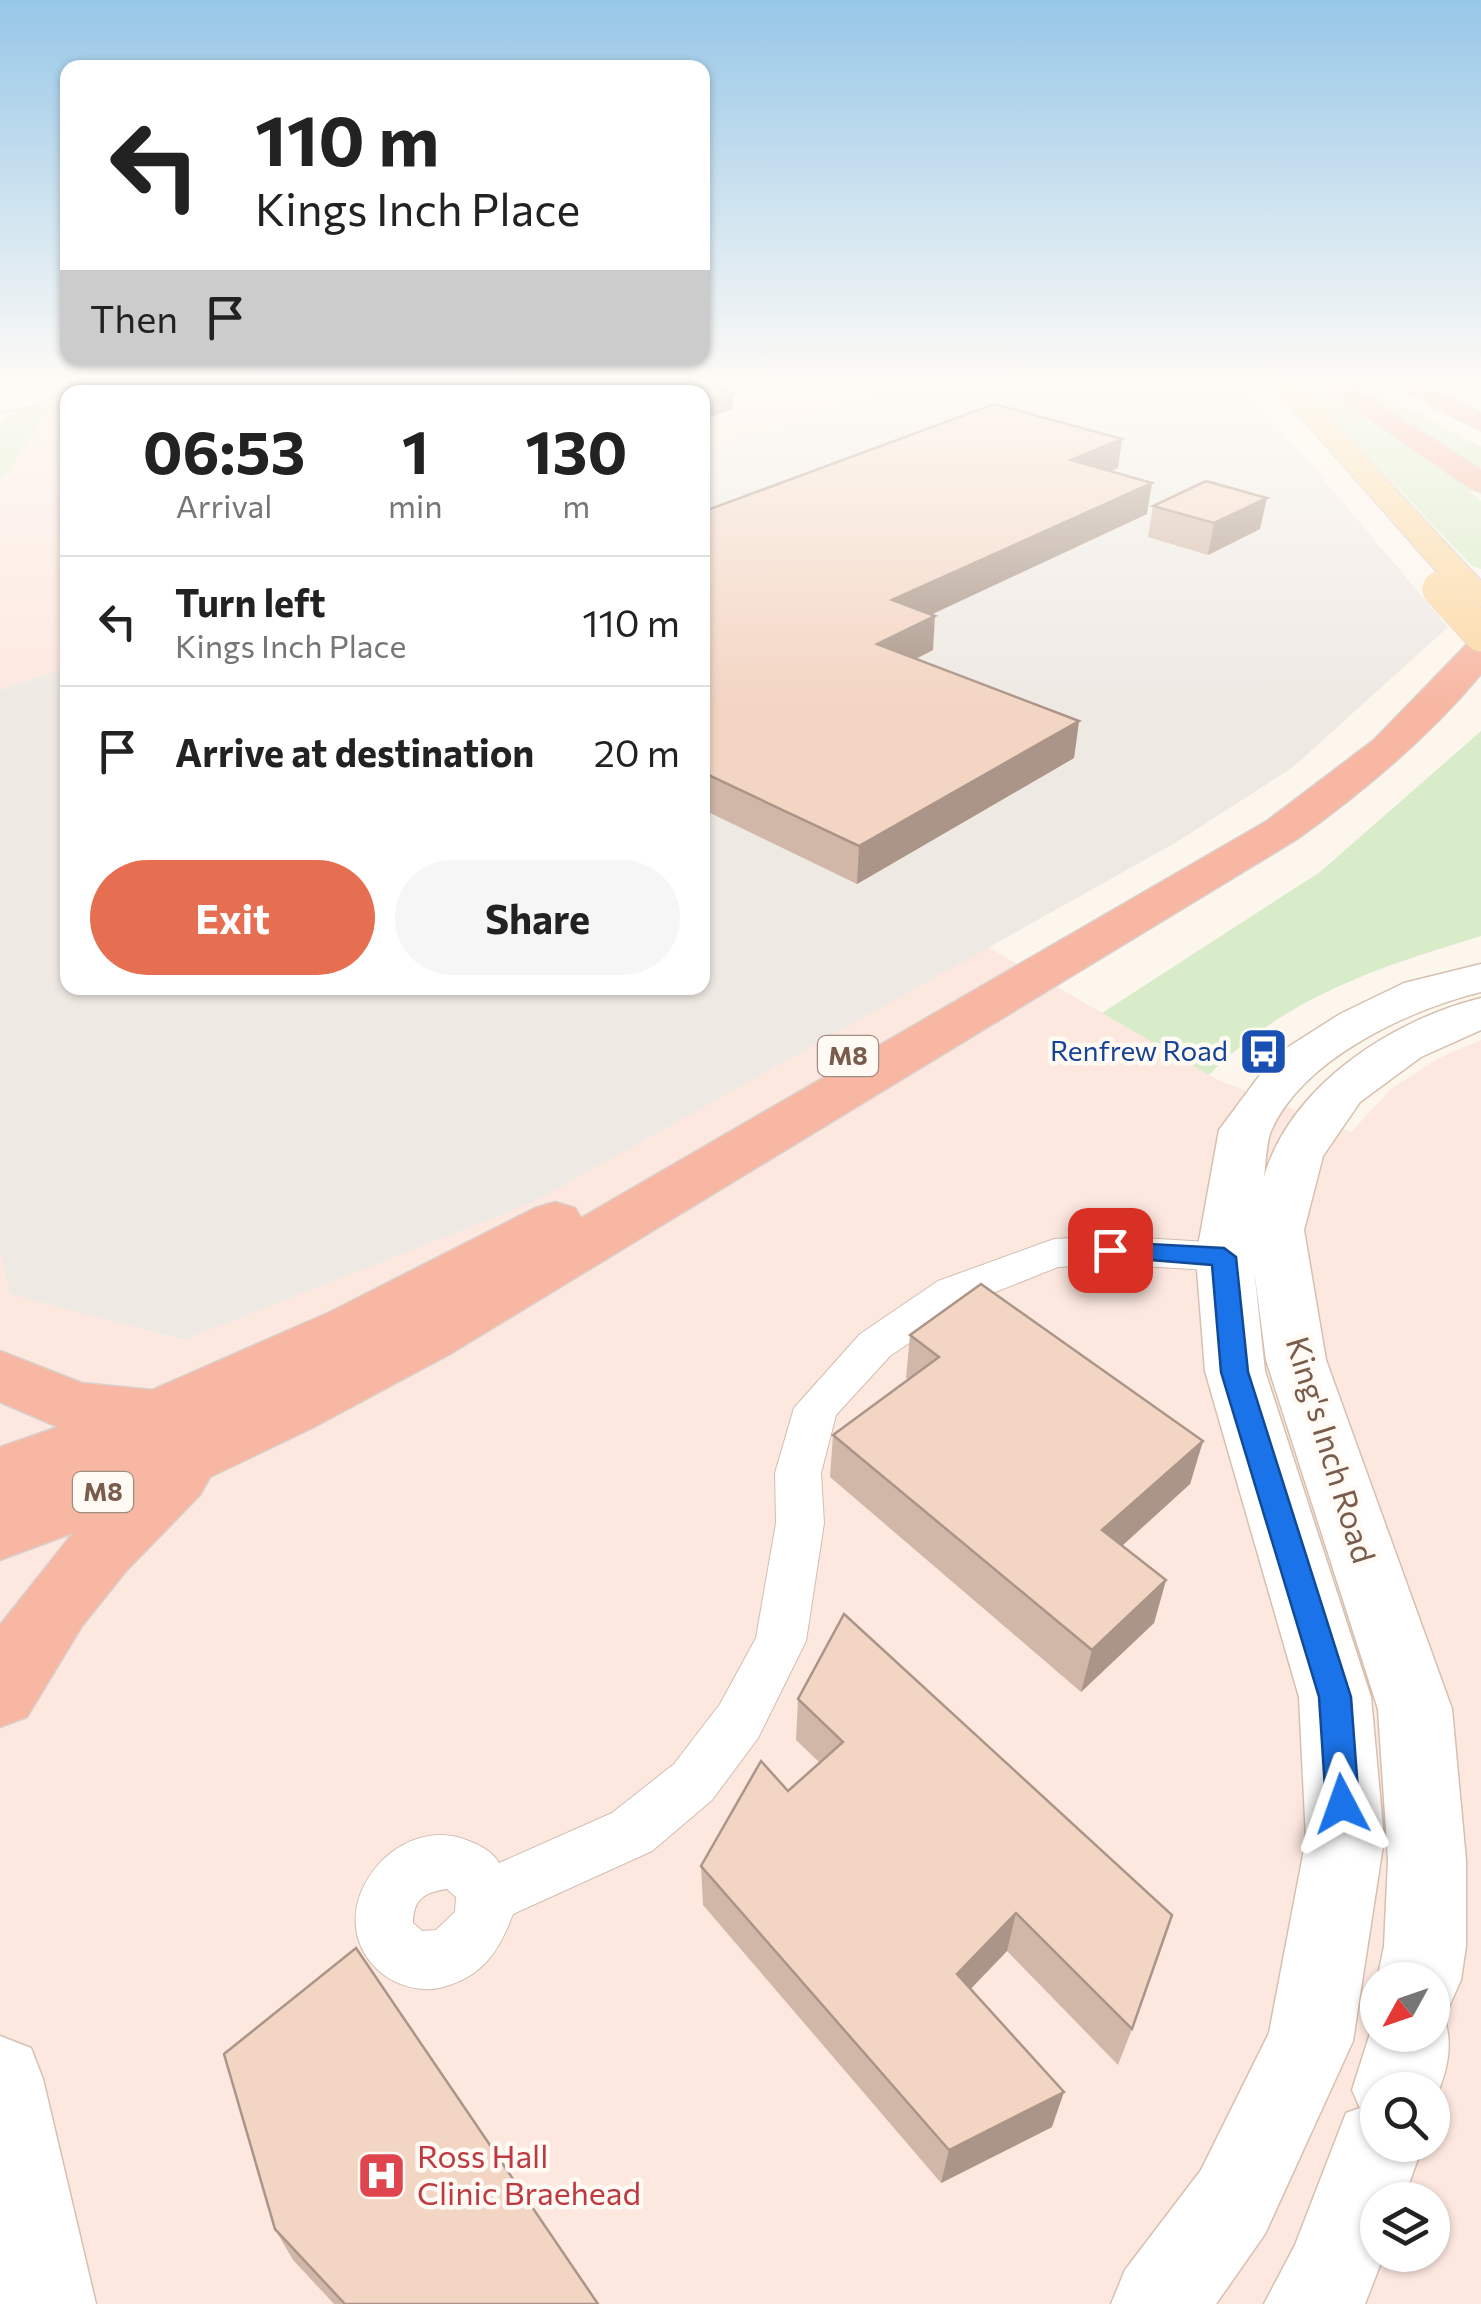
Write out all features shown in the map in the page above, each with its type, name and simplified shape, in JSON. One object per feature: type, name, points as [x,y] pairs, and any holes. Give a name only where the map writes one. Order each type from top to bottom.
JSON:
[{"type":"highway","name":"M8","points":[[0,1532],[183,1433],[270,1368],[518,1243],[1190,859],[1271,806],[1351,746],[1467,598]]},
{"type":"highway","name":"M8","points":[[0,1476],[315,1400],[474,1314],[578,1246],[1244,854],[1370,765],[1414,725],[1481,651]]},
{"type":"highway","name":"M8","points":[[0,1375],[76,1407],[183,1433]]},
{"type":"highway","name":"M8","points":[[0,1693],[28,1642],[183,1433]]},
{"type":"main road","points":[[1363,490],[1467,598]]},
{"type":"main road","points":[[1374,490],[1467,598],[1481,634]]},
{"type":"street","points":[[1159,2304],[1233,2202],[1310,2041],[1345,1840],[1335,1697],[1234,1372],[1224,1257],[1245,1130],[1292,1067],[1356,1024],[1420,993],[1481,978]]},
{"type":"street","name":"King's Inch Road","points":[[1422,1962],[1426,1860],[1416,1709],[1296,1360],[1276,1230],[1298,1154],[1342,1091],[1404,1047],[1481,1012]]},
{"type":"street","points":[[485,1896],[632,1832],[693,1782],[738,1721],[781,1641],[800,1523],[798,1473],[816,1408],[874,1344],[953,1292],[1054,1253],[1110,1250],[1224,1257]]},
{"type":"street","points":[[0,2079],[48,2304]]},
{"type":"street","points":[[1312,2304],[1330,2275],[1372,2162]]},
{"type":"shaded area","points":[[0,490],[60,490],[60,669],[0,690]]},
{"type":"shaded area","points":[[710,490],[1332,490],[1448,627],[1292,768],[1175,843],[534,1202],[184,1340],[10,1294],[0,1251],[0,690],[60,669],[60,995],[710,995]]},
{"type":"shaded area","points":[[988,947],[1218,1080],[1351,1132],[1391,1089],[1439,1058],[1481,1040],[1481,2304],[0,2304],[0,1251],[11,1294],[184,1340],[534,1202]]},
{"type":"green space","points":[[1399,490],[1468,490],[1481,501],[1481,569],[1472,566]]},
{"type":"green space","points":[[1481,731],[1481,936],[1335,988],[1270,1024],[1209,1075],[1102,1013],[1320,872]]},
{"type":"building","points":[[763,490],[1138,490],[892,600],[935,616],[877,644],[1079,721],[859,846],[710,776],[710,509]]},
{"type":"building","points":[[1188,490],[1237,490],[1267,498],[1214,523],[1153,506]]},
{"type":"building","points":[[981,1284],[1203,1441],[1102,1530],[1166,1580],[1092,1650],[833,1435],[939,1357],[910,1335]]},
{"type":"building","points":[[844,1614],[1172,1915],[1132,2029],[1016,1913],[957,1974],[1064,2092],[949,2150],[701,1866],[761,1761],[788,1791],[843,1742],[798,1699]]},
{"type":"building","name":"Ross Hall Clinic Braehead","points":[[356,1948],[598,2304],[345,2304],[275,2229],[224,2054]]},
{"type":"place","name":"Renfrew Road","points":[[1263,1051]]},
{"type":"place","name":"Ross Hall Clinic Braehead","points":[[382,2175]]},
{"type":"route","points":[[1110,1250],[1224,1257],[1234,1372],[1335,1697],[1342,1804]]}]
